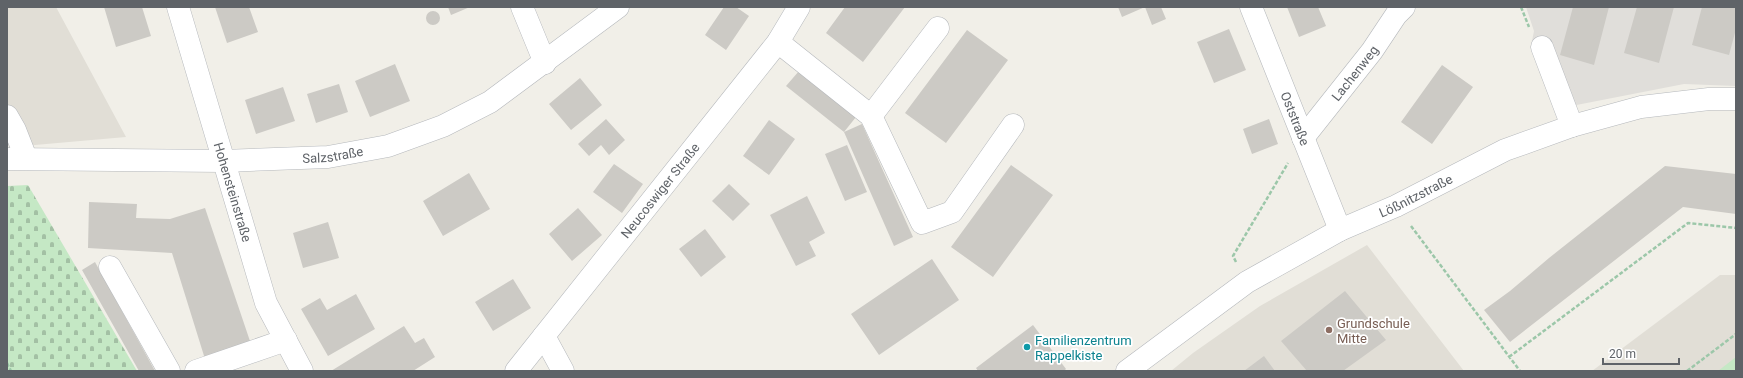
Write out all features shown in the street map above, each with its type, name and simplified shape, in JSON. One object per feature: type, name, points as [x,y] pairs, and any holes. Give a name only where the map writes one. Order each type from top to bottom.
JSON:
[{"type":"street","name":"Hohensteinstraße","points":[[178,7],[266,303],[302,371]]},
{"type":"street","points":[[522,7],[545,63]]},
{"type":"street","name":"Salzstraße","points":[[16,158],[223,161],[328,157],[388,146],[443,126],[490,102],[545,63],[618,7]]},
{"type":"street","name":"Neucoswiger Straße","points":[[516,371],[778,42],[799,7]]},
{"type":"street","name":"Oststraße","points":[[1251,7],[1340,230]]},
{"type":"street","name":"Lachenweg","points":[[1303,138],[1372,51],[1396,15],[1404,7]]},
{"type":"street","points":[[871,116],[938,28]]},
{"type":"street","points":[[778,42],[871,116],[922,223],[952,212],[1013,125]]},
{"type":"street","points":[[1542,47],[1572,126]]},
{"type":"street","name":"Lößnitzstraße","points":[[1127,371],[1247,282],[1340,230],[1396,206],[1505,150],[1572,126],[1641,107],[1709,98],[1736,99]]},
{"type":"street","points":[[7,116],[15,130],[16,158]]},
{"type":"street","points":[[110,267],[169,371]]},
{"type":"street","points":[[544,336],[564,371]]},
{"type":"street","points":[[196,371],[286,340]]},
{"type":"path","points":[[1247,282],[1233,256],[1303,138]]},
{"type":"path","points":[[1396,206],[1520,371]]},
{"type":"path","points":[[1508,357],[1688,223],[1736,228]]},
{"type":"path","points":[[1687,371],[1736,334]]},
{"type":"path","points":[[7,363],[11,371]]},
{"type":"shaded area","points":[[7,7],[56,7],[126,137],[12,147],[7,139]]},
{"type":"shaded area","points":[[1526,7],[1736,7],[1736,86],[1684,84],[1556,109],[1532,41],[1534,31]]},
{"type":"shaded area","name":"Grundschule Mitte","points":[[1367,245],[1464,371],[1171,371],[1193,353],[1260,306]]},
{"type":"shaded area","points":[[1720,275],[1736,275],[1736,371],[1592,371]]},
{"type":"green space","points":[[28,185],[137,371],[7,371],[7,186]]},
{"type":"green space","points":[[1736,357],[1736,371],[1718,371]]},
{"type":"building","points":[[104,7],[142,7],[151,36],[116,47]]},
{"type":"building","points":[[215,7],[249,7],[258,32],[227,43]]},
{"type":"building","points":[[448,7],[470,7],[451,15]]},
{"type":"building","points":[[724,7],[736,7],[749,16],[726,50],[705,35]]},
{"type":"building","points":[[845,7],[905,7],[863,62],[826,33]]},
{"type":"building","points":[[1118,7],[1145,7],[1122,17]]},
{"type":"building","points":[[1145,7],[1161,7],[1166,19],[1152,25]]},
{"type":"building","points":[[1287,7],[1318,7],[1326,26],[1299,37]]},
{"type":"building","points":[[1573,7],[1609,7],[1594,65],[1560,55]]},
{"type":"building","points":[[1637,7],[1674,7],[1659,63],[1624,53]]},
{"type":"building","points":[[1702,7],[1736,7],[1736,29],[1729,55],[1692,45]]},
{"type":"building","points":[[430,11],[436,11],[440,15],[440,21],[436,25],[430,25],[426,21],[426,15]]},
{"type":"building","points":[[1229,29],[1246,70],[1214,83],[1197,42]]},
{"type":"building","points":[[967,30],[1008,60],[946,143],[905,113]]},
{"type":"building","points":[[395,64],[410,101],[370,117],[355,81]]},
{"type":"building","points":[[1442,65],[1473,87],[1432,144],[1401,122]]},
{"type":"building","points":[[799,71],[856,117],[844,132],[786,86]]},
{"type":"building","points":[[580,78],[602,105],[571,130],[549,104]]},
{"type":"building","points":[[339,84],[348,112],[316,123],[307,94]]},
{"type":"building","points":[[283,87],[295,121],[256,134],[245,100]]},
{"type":"building","points":[[606,119],[625,140],[609,155],[601,145],[589,156],[578,144]]},
{"type":"building","points":[[1269,119],[1278,144],[1252,154],[1243,129]]},
{"type":"building","points":[[769,120],[795,139],[769,175],[743,156]]},
{"type":"building","points":[[862,124],[913,237],[894,246],[844,132]]},
{"type":"building","points":[[847,145],[867,192],[845,201],[825,154]]},
{"type":"building","points":[[614,164],[643,184],[622,213],[593,192]]},
{"type":"building","points":[[1011,165],[1053,195],[993,277],[951,247]]},
{"type":"building","points":[[1665,166],[1736,174],[1736,214],[1683,207],[1510,342],[1484,310],[1510,291],[1549,258]]},
{"type":"building","points":[[469,173],[490,209],[443,236],[423,201]]},
{"type":"building","points":[[729,184],[750,204],[733,221],[712,201]]},
{"type":"building","points":[[807,196],[825,233],[809,242],[816,256],[796,266],[770,215]]},
{"type":"building","points":[[89,202],[137,204],[136,218],[170,219],[205,208],[252,347],[205,359],[172,253],[88,248]]},
{"type":"building","points":[[578,208],[602,235],[572,261],[549,234]]},
{"type":"building","points":[[328,222],[339,258],[303,268],[293,233]]},
{"type":"building","points":[[705,229],[726,257],[701,277],[679,249]]},
{"type":"building","points":[[932,259],[959,300],[879,355],[851,314]]},
{"type":"building","points":[[95,262],[155,371],[139,371],[82,270]]},
{"type":"building","points":[[513,279],[531,308],[493,331],[475,302]]},
{"type":"building","points":[[1345,291],[1386,340],[1343,371],[1307,371],[1281,341]]},
{"type":"building","points":[[356,294],[375,329],[328,356],[301,309],[320,298],[327,310]]},
{"type":"building","name":"Familienzentrum Rappelkiste","points":[[1033,325],[1066,369],[1064,371],[978,371],[976,368]]},
{"type":"building","points":[[404,326],[415,343],[424,338],[435,357],[413,371],[331,371]]},
{"type":"building","points":[[1264,356],[1275,371],[1244,371]]},
{"type":"place","name":"Grundschule Mitte","points":[[1329,330]]},
{"type":"place","name":"Familienzentrum Rappelkiste","points":[[1027,347]]}]
